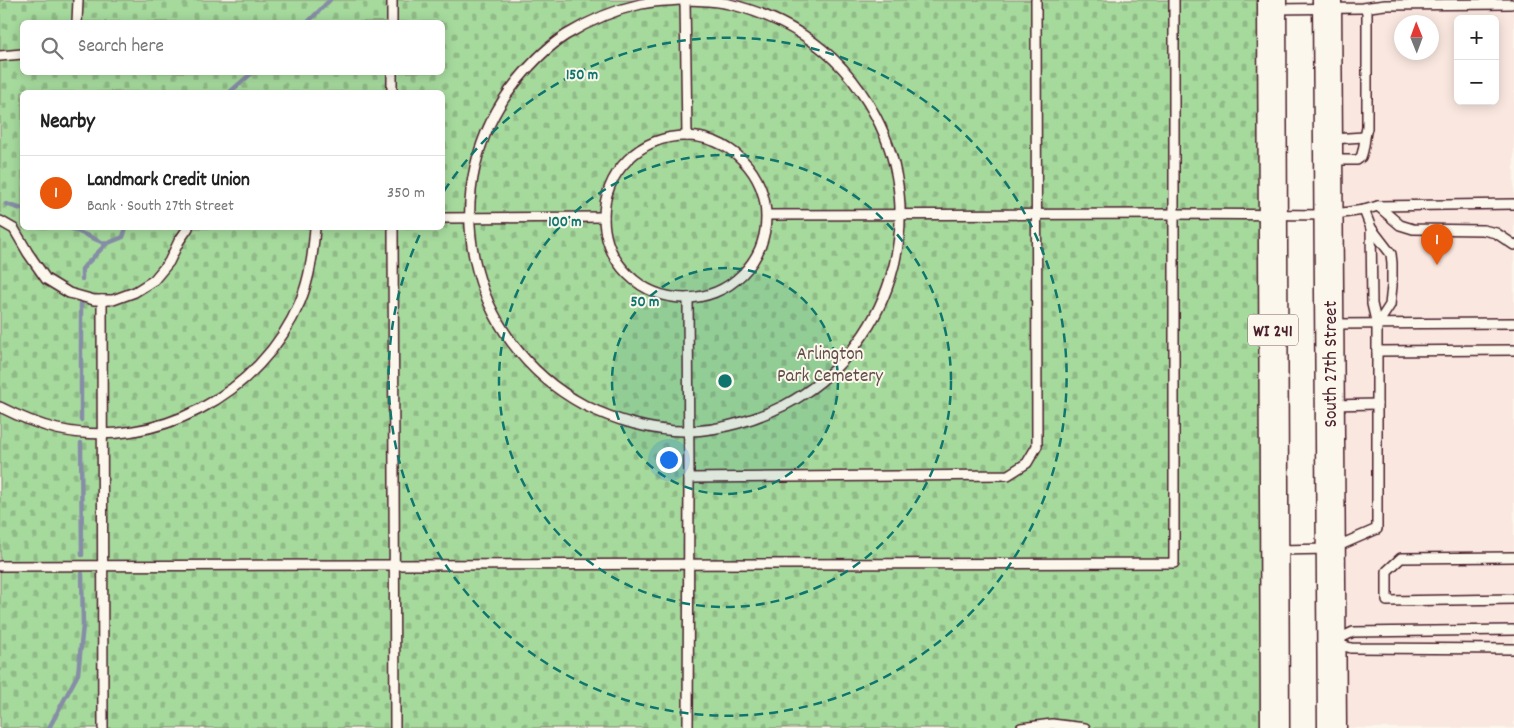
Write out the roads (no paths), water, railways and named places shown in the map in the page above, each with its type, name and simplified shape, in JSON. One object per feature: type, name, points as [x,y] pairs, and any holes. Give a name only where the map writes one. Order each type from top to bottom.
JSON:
[{"type":"main road","name":"WI 241","points":[[1272,4],[1275,728]]},
{"type":"main road","name":"South 27th Street","points":[[1327,4],[1332,728]]},
{"type":"lane","points":[[77,20],[78,0]]},
{"type":"lane","points":[[392,0],[392,20]]},
{"type":"lane","points":[[687,136],[683,0],[642,4],[601,16],[564,37],[531,64],[504,97],[484,134],[472,175],[469,218],[473,259],[486,299],[506,336],[533,368],[565,394],[602,414],[642,426],[688,431],[727,426],[767,414],[805,394],[837,367],[864,335],[884,298],[897,257],[901,215],[897,173],[884,132],[864,95],[838,63],[805,36],[767,16],[727,4],[688,0]]},
{"type":"lane","points":[[689,478],[1008,474],[1027,463],[1037,446],[1036,0]]},
{"type":"lane","points":[[0,566],[1174,563],[1174,0]]},
{"type":"lane","points":[[1272,4],[1465,2],[1512,5]]},
{"type":"lane","points":[[1328,149],[1357,160],[1362,157],[1367,128],[1372,4]]},
{"type":"lane","points":[[0,56],[20,54]]},
{"type":"lane","points":[[392,75],[392,90]]},
{"type":"lane","points":[[687,136],[711,140],[733,151],[751,169],[762,190],[767,215],[763,240],[756,255],[752,263],[735,281],[713,293],[688,298],[666,296],[646,288],[629,275],[615,258],[607,238],[604,217],[607,196],[615,176],[628,159],[646,146],[666,138],[687,136]]},
{"type":"lane","points":[[1328,149],[1364,137]]},
{"type":"lane","points":[[767,215],[1328,215],[1378,206],[1514,204]]},
{"type":"lane","points":[[1378,206],[1400,225],[1413,229],[1483,230],[1496,233],[1514,245]]},
{"type":"lane","points":[[1364,210],[1371,228],[1391,254],[1392,286],[1390,305],[1377,324]]},
{"type":"lane","points":[[445,218],[604,217]]},
{"type":"lane","points":[[0,221],[14,229],[46,278],[69,293],[94,300],[113,300],[135,292],[154,280],[169,262],[187,230]]},
{"type":"lane","points":[[1274,550],[1330,549],[1377,529],[1377,324],[1372,304],[1371,228]]},
{"type":"lane","points":[[0,407],[23,418],[58,429],[103,434],[142,430],[180,419],[221,398],[255,370],[280,340],[300,302],[312,262],[315,230]]},
{"type":"lane","points":[[393,230],[395,728]]},
{"type":"lane","points":[[688,298],[688,728]]},
{"type":"lane","points":[[102,300],[103,728]]},
{"type":"lane","points":[[1329,324],[1514,323]]},
{"type":"lane","points":[[1377,351],[1514,350]]},
{"type":"lane","points":[[1330,405],[1377,404]]},
{"type":"lane","points":[[1514,558],[1400,558],[1387,571],[1386,601],[1514,599]]},
{"type":"lane","points":[[1331,642],[1353,632],[1514,630]]},
{"type":"lane","points":[[1331,642],[1351,648],[1514,649]]},
{"type":"lane","points":[[1022,728],[1052,724],[1085,728]]},
{"type":"waterway","points":[[310,20],[330,0]]},
{"type":"waterway","points":[[232,90],[250,75]]},
{"type":"waterway","points":[[6,204],[20,208]]},
{"type":"waterway","points":[[74,230],[106,244],[123,237],[125,230]]},
{"type":"waterway","points":[[82,279],[82,269],[106,244]]},
{"type":"waterway","points":[[81,304],[81,420]]},
{"type":"waterway","points":[[81,443],[82,555]]},
{"type":"waterway","points":[[49,728],[78,674],[83,625],[82,574]]},
{"type":"place","name":"Landmark Credit Union","points":[[1437,265]]},
{"type":"park label","name":"Arlington Park Cemetery","points":[[830,363]]}]
